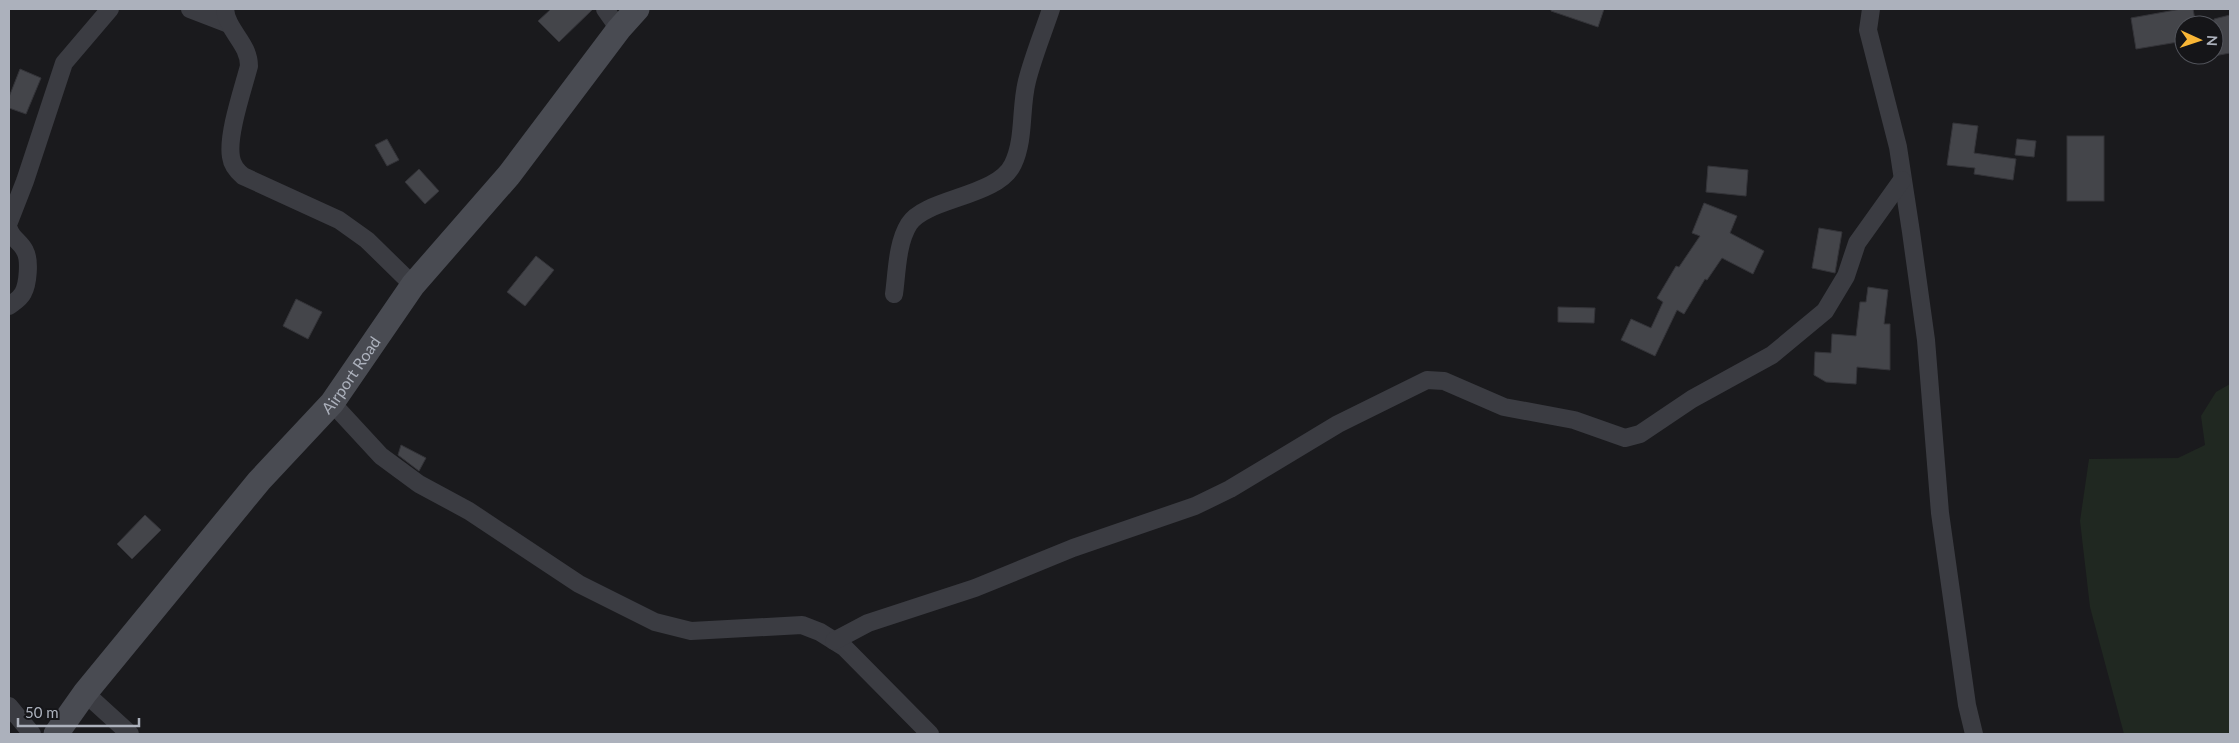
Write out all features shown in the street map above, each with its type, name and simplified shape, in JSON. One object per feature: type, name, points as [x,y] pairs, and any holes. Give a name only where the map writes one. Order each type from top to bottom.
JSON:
[{"type":"main road","name":"Airport Road","points":[[56,734],[85,693],[258,480],[332,402],[413,285],[508,175],[619,29],[637,9]]},
{"type":"street","points":[[9,222],[25,181],[64,63],[110,9]]},
{"type":"street","points":[[190,9],[227,16],[249,57],[249,66],[230,141],[231,158],[236,170],[243,176],[338,220],[368,240],[413,285]]},
{"type":"street","points":[[605,9],[619,29]]},
{"type":"street","points":[[894,294],[899,254],[910,223],[921,214],[1000,181],[1013,164],[1020,136],[1026,82],[1051,9]]},
{"type":"street","points":[[1871,9],[1868,30],[1890,112],[1926,340],[1940,513],[1967,705],[1974,734]]},
{"type":"street","points":[[834,641],[868,623],[975,588],[1073,548],[1195,506],[1230,489],[1338,424],[1426,380],[1444,381],[1504,408],[1574,420],[1625,438],[1640,434],[1692,399],[1772,354],[1824,310],[1846,276],[1857,243],[1902,180]]},
{"type":"street","points":[[9,229],[14,240],[24,248],[28,260],[22,295],[9,306]]},
{"type":"street","points":[[332,402],[381,456],[419,484],[468,511],[579,584],[655,622],[691,630],[802,626],[820,632],[844,647],[930,734]]},
{"type":"street","points":[[85,693],[130,734]]},
{"type":"street","points":[[9,706],[32,734]]},
{"type":"shaded area","points":[[2230,384],[2230,734],[2124,734],[2090,607],[2080,521],[2089,459],[2178,458],[2205,445],[2201,416],[2216,392]]},
{"type":"building","points":[[551,9],[593,9],[559,42],[538,21]]},
{"type":"building","points":[[1551,9],[1604,9],[1598,27],[1551,11]]},
{"type":"building","points":[[2181,9],[2193,9],[2194,15],[2174,15],[2174,43],[2136,49],[2131,18]]},
{"type":"building","points":[[2230,15],[2230,53],[2224,54],[2224,16]]},
{"type":"building","points":[[20,69],[41,78],[26,114],[9,108],[9,97]]},
{"type":"building","points":[[1953,123],[1978,126],[1974,153],[2016,159],[2013,180],[1974,174],[1975,168],[1947,165]]},
{"type":"building","points":[[2067,136],[2104,136],[2104,201],[2067,201]]},
{"type":"building","points":[[387,139],[399,160],[387,166],[375,145]]},
{"type":"building","points":[[2017,139],[2036,141],[2034,157],[2015,155]]},
{"type":"building","points":[[1708,166],[1748,170],[1746,196],[1706,192]]},
{"type":"building","points":[[419,169],[439,191],[425,204],[405,182]]},
{"type":"building","points":[[1704,203],[1737,216],[1730,233],[1764,251],[1753,274],[1722,258],[1707,280],[1705,279],[1684,314],[1677,310],[1655,356],[1621,340],[1631,319],[1651,328],[1663,302],[1657,298],[1676,266],[1679,267],[1700,236],[1692,233]]},
{"type":"building","points":[[1819,228],[1842,232],[1835,273],[1812,268]]},
{"type":"building","points":[[536,256],[554,270],[525,306],[507,292]]},
{"type":"building","points":[[1868,287],[1888,290],[1884,324],[1890,324],[1890,370],[1857,367],[1856,384],[1826,382],[1814,375],[1815,352],[1831,353],[1832,334],[1856,336],[1860,302],[1866,302]]},
{"type":"building","points":[[296,299],[322,312],[308,339],[283,326]]},
{"type":"building","points":[[1558,307],[1595,308],[1594,323],[1558,322]]},
{"type":"building","points":[[401,445],[426,458],[419,471],[398,455]]},
{"type":"building","points":[[145,515],[161,530],[132,559],[117,544]]}]
